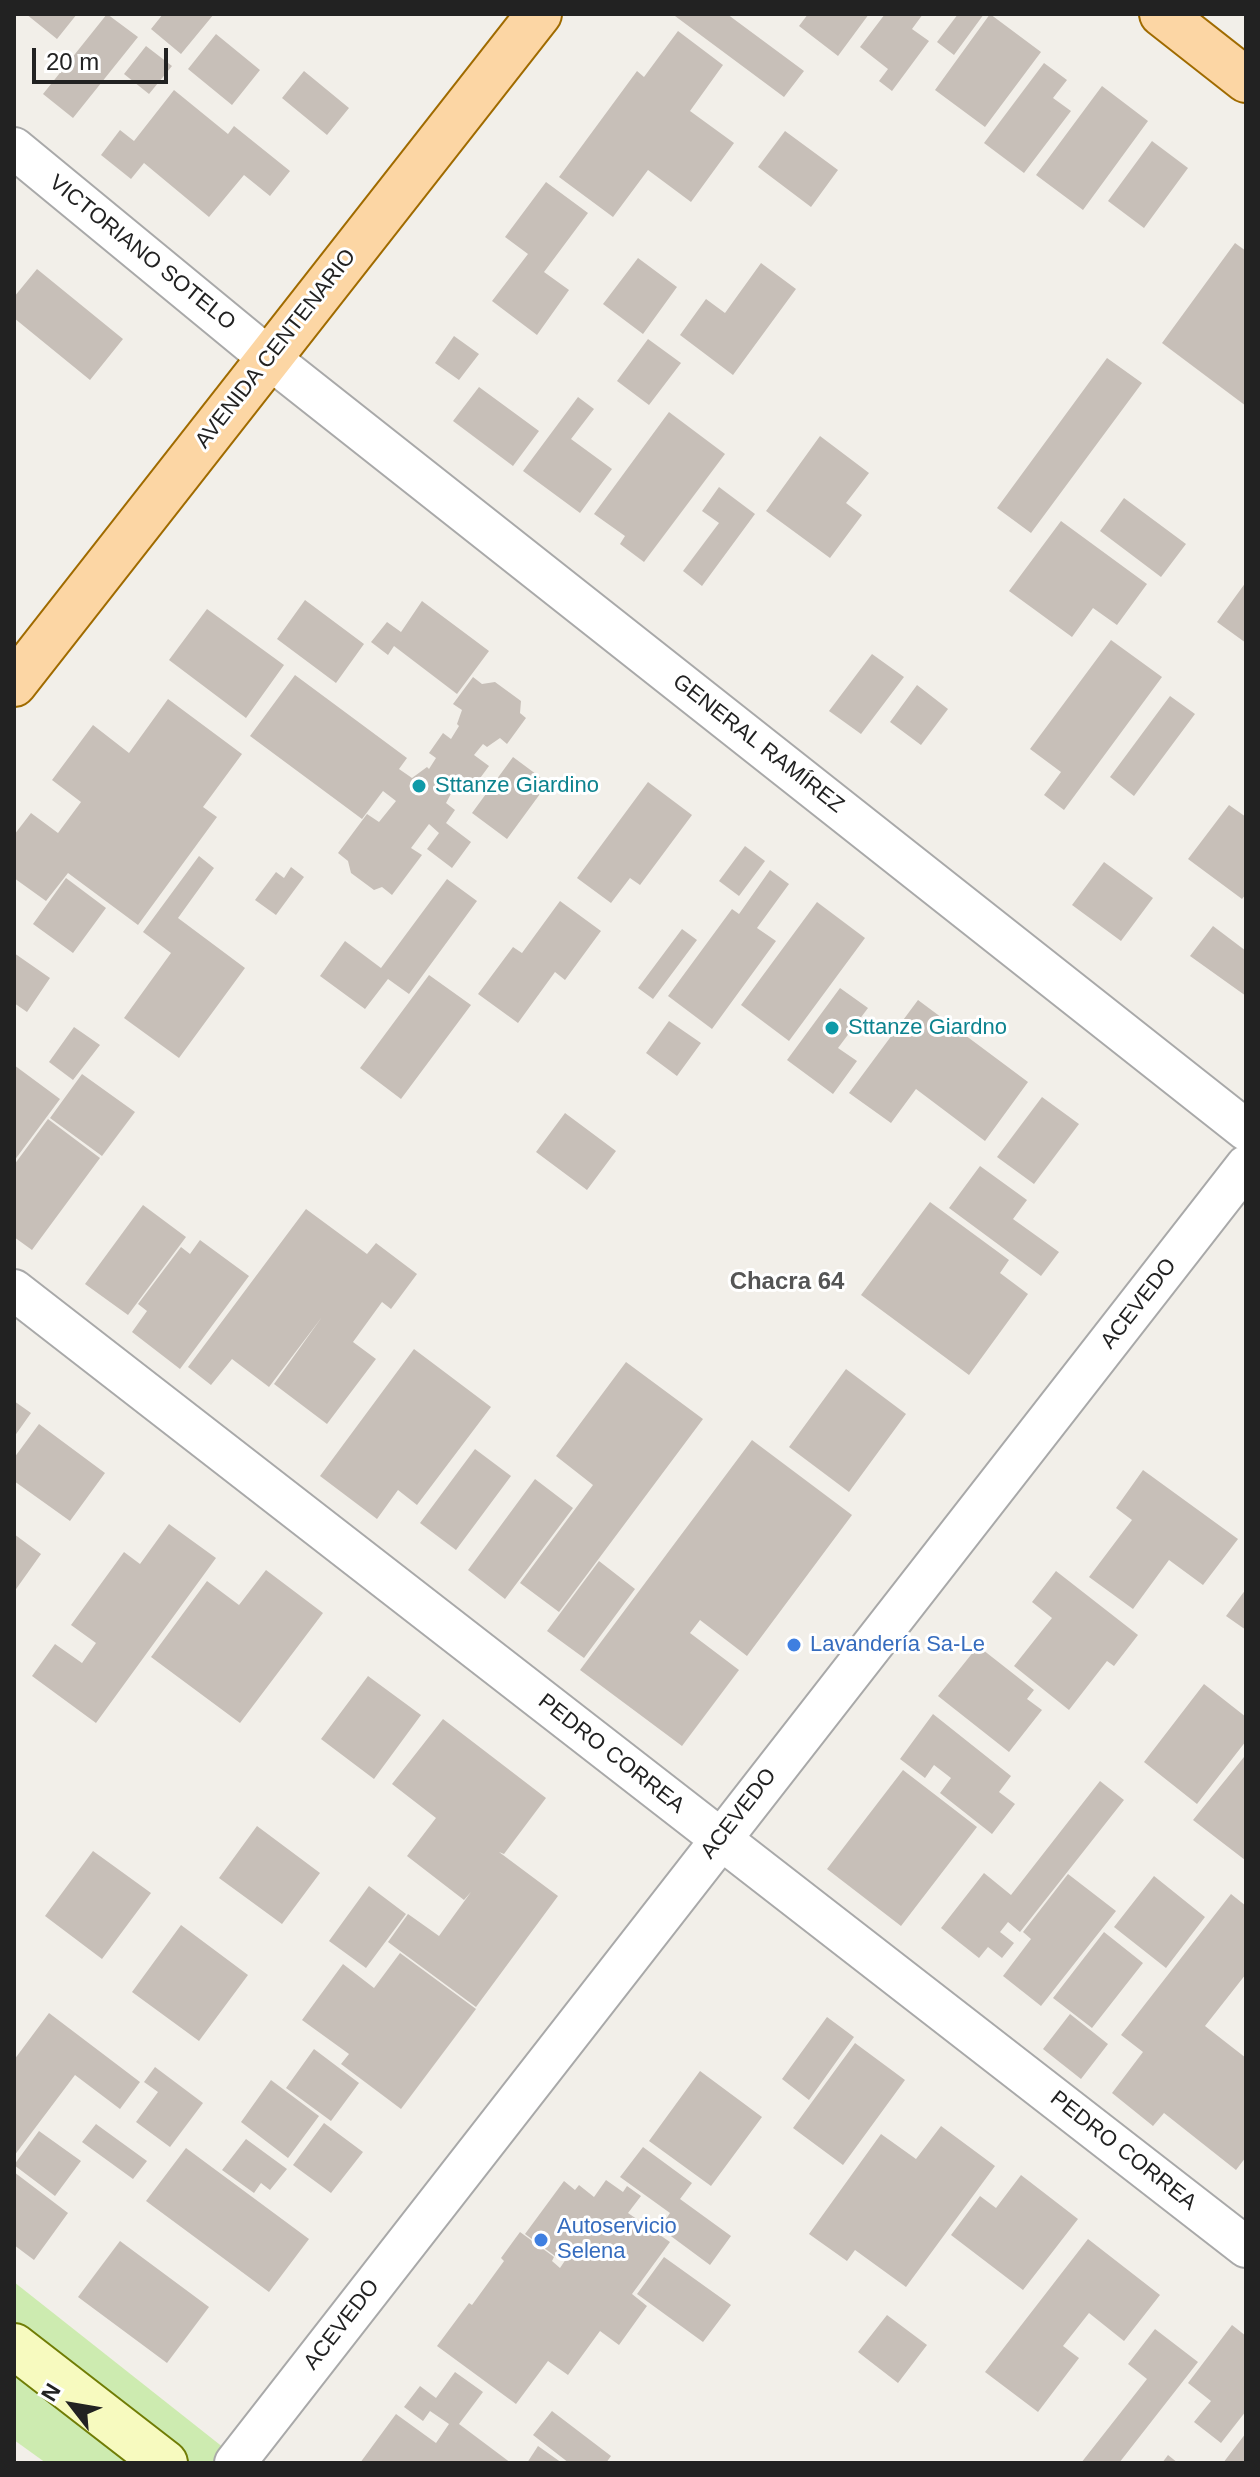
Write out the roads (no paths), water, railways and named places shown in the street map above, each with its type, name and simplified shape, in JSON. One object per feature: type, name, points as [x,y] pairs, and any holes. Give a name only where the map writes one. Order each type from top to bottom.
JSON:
[{"type":"main road","name":"AVENIDA CENTENARIO","points":[[14,684],[539,14]]},
{"type":"main road","points":[[1162,14],[1246,80]]},
{"type":"main road","points":[[14,2346],[165,2463]]},
{"type":"street","name":"VICTORIANO SOTELO","points":[[14,148],[269,358]]},
{"type":"street","name":"GENERAL RAMÍREZ","points":[[269,358],[1246,1130]]},
{"type":"street","name":"ACEVEDO","points":[[235,2463],[1246,1166]]},
{"type":"street","name":"PEDRO CORREA","points":[[14,1290],[1246,2247]]},
{"type":"place","name":"Sttanze Giardino","points":[[419,786]]},
{"type":"place","name":"Sttanze Giardno","points":[[832,1028]]},
{"type":"place","name":"Lavandería Sa-Le","points":[[794,1645]]},
{"type":"place","name":"Autoservicio Selena","points":[[541,2240]]},
{"type":"district","name":"Chacra 64","points":[[787,1282]]}]
